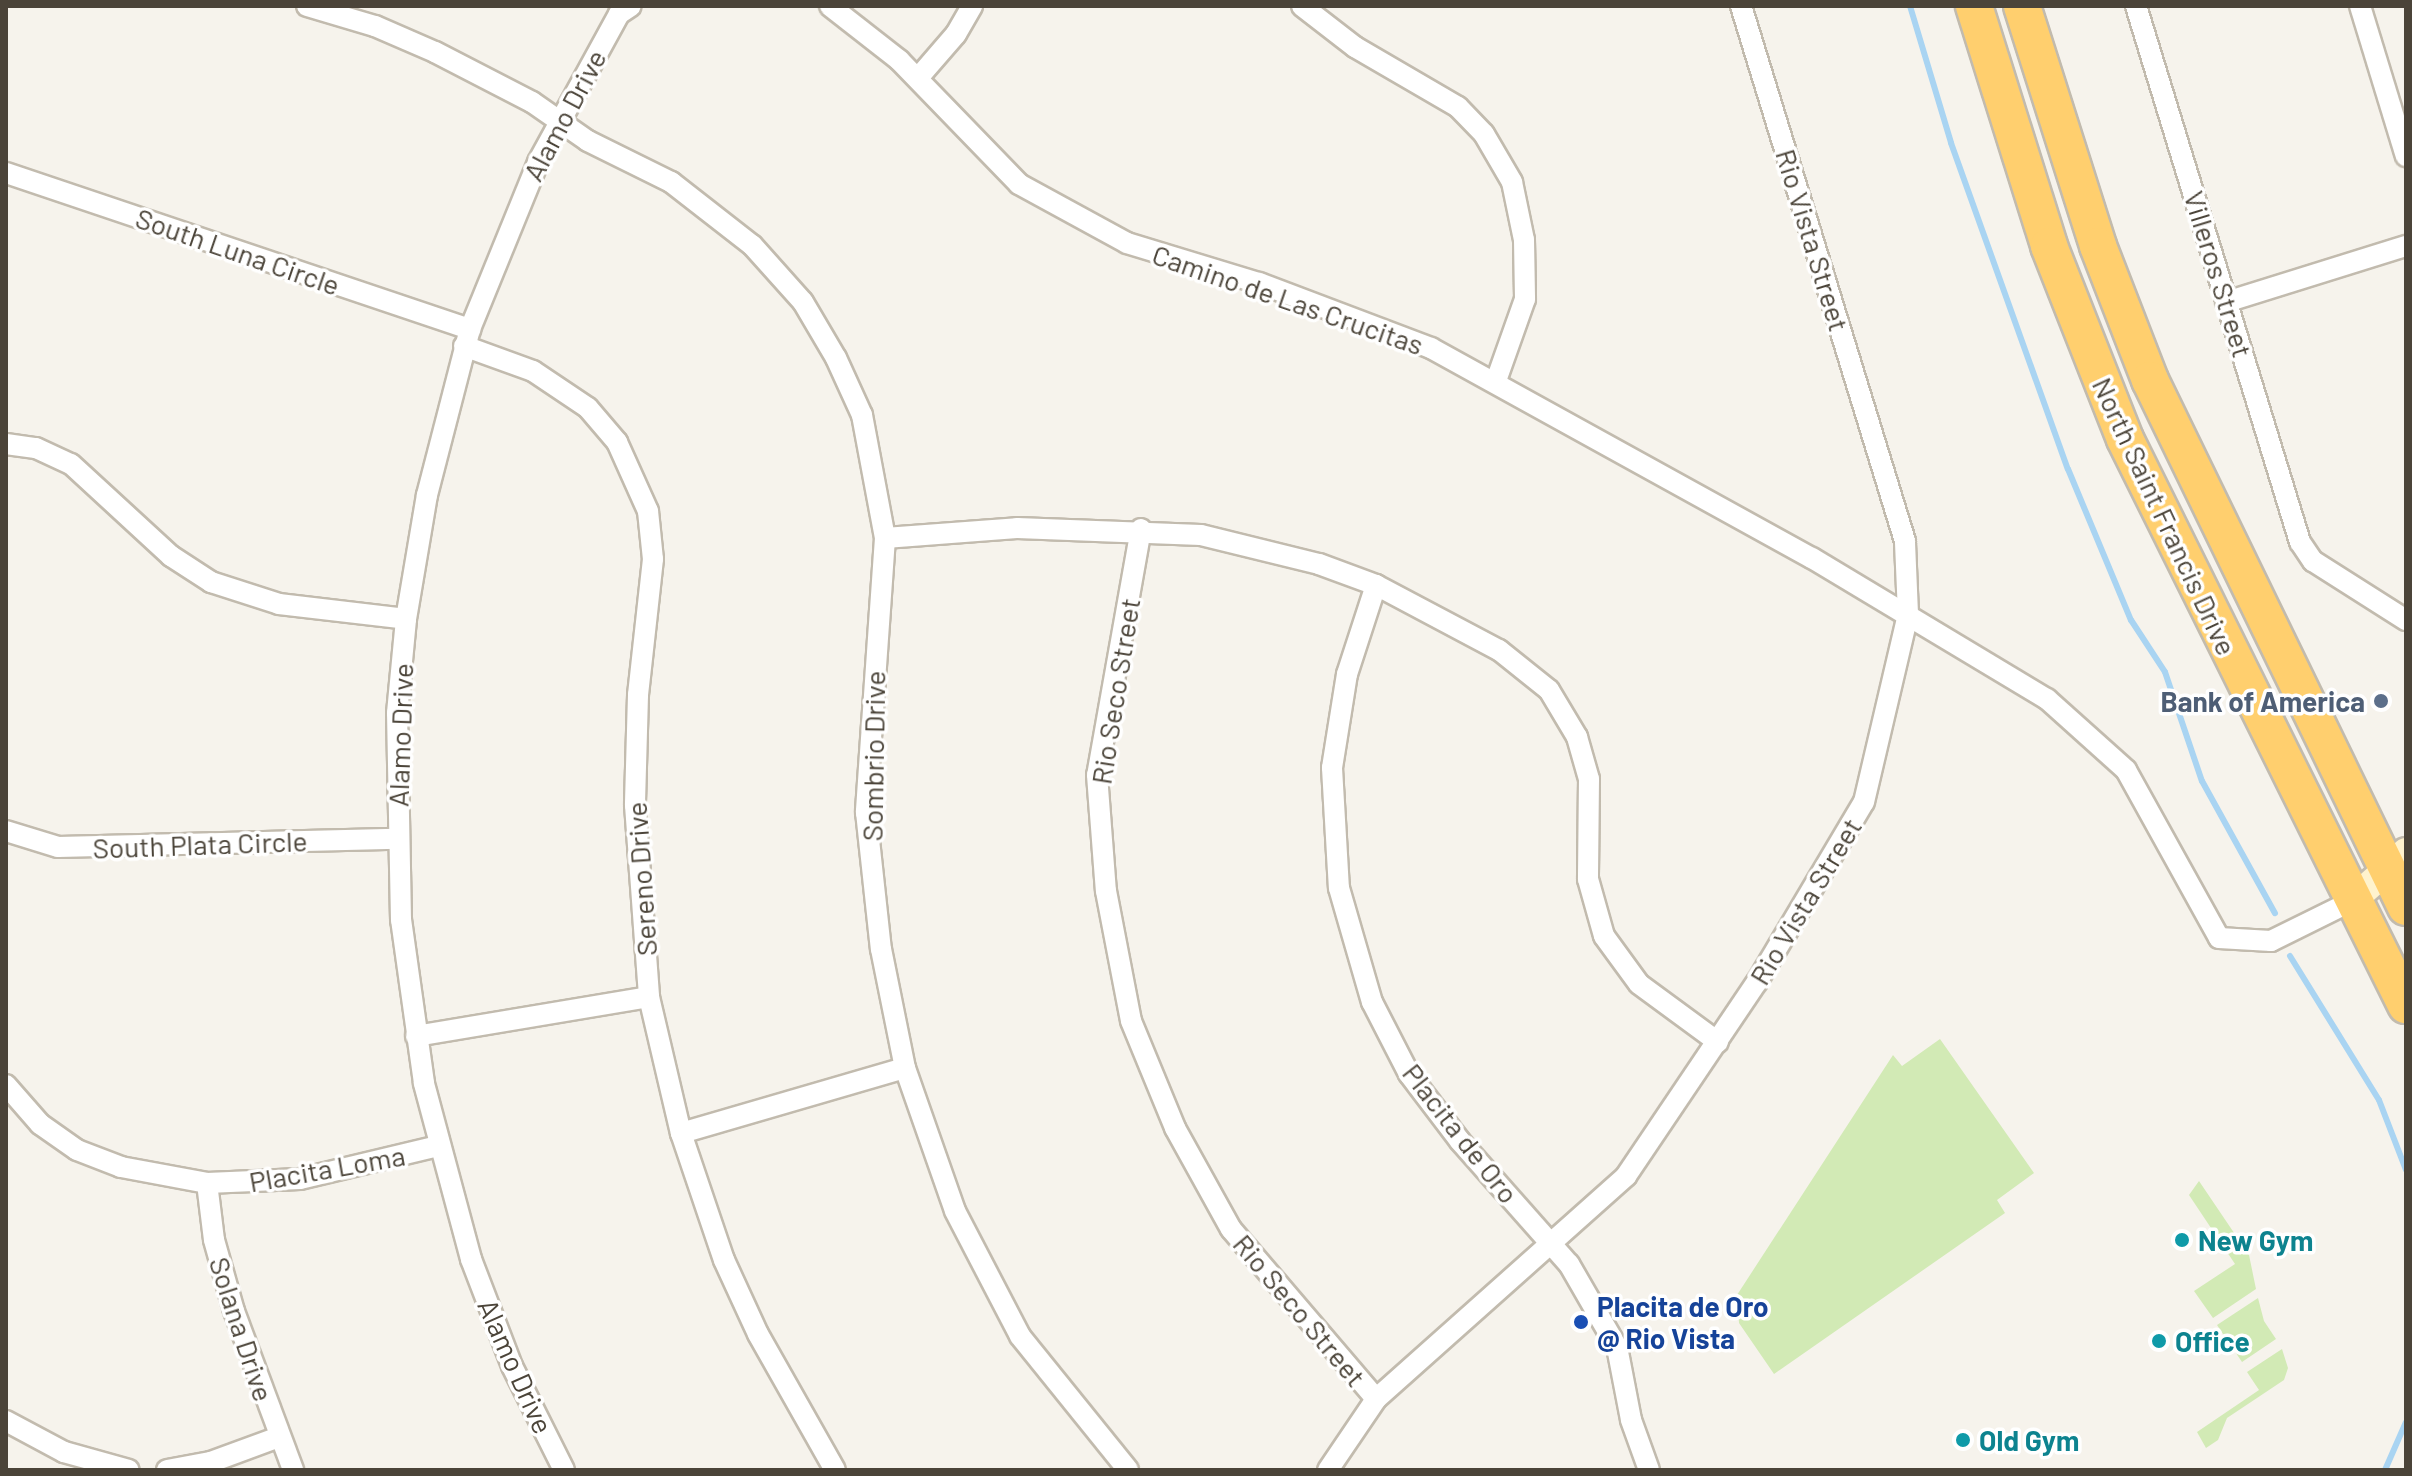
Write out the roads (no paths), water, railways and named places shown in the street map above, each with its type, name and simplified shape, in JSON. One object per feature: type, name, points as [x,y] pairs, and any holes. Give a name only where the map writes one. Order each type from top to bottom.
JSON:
[{"type":"highway","name":"North Saint Francis Drive","points":[[1974,6],[2045,234],[2107,397],[2340,906],[2406,1005]]},
{"type":"highway","name":"North Saint Francis Drive","points":[[2022,6],[2094,235],[2150,380],[2402,885]]},
{"type":"main road","points":[[2340,906],[2402,885]]},
{"type":"street","name":"Sombrio Drive","points":[[307,6],[375,26],[435,52],[691,195],[752,245],[803,302],[862,415],[885,538],[866,812],[881,949],[905,1068],[955,1211],[1020,1336],[1128,1470]]},
{"type":"street","name":"Camino de Las Crucitas","points":[[830,6],[918,78],[1019,184],[1127,243],[1259,283],[1431,348],[1496,381],[1908,614]]},
{"type":"street","points":[[918,78],[952,41],[972,6]]},
{"type":"street","points":[[1302,6],[1355,47],[1458,107],[1484,134],[1512,182],[1523,231],[1525,299],[1496,381]]},
{"type":"street","name":"Rio Vista Street","points":[[1328,1470],[1376,1399],[1632,1169],[1718,1042],[1835,857],[1864,802],[1908,614],[1905,541],[1741,6]]},
{"type":"street","name":"Villeros Street","points":[[2136,6],[2300,542],[2313,561],[2406,620]]},
{"type":"street","points":[[2360,6],[2406,156]]},
{"type":"street","name":"Alamo Drive","points":[[564,1470],[501,1341],[438,1146],[416,1036],[397,839],[397,713],[406,619],[427,495],[467,337],[525,189],[559,120],[622,9]]},
{"type":"street","name":"South Luna Circle","points":[[6,173],[467,337]]},
{"type":"street","points":[[2226,302],[2406,246]]},
{"type":"street","name":"Sereno Drive","points":[[467,337],[533,371],[588,408],[617,442],[648,511],[653,559],[638,695],[635,805],[649,997],[681,1133],[724,1260],[752,1322],[835,1470]]},
{"type":"street","points":[[6,444],[36,448],[79,469],[171,556],[211,582],[279,604],[406,619]]},
{"type":"street","points":[[885,538],[1017,528],[1141,529],[1256,548],[1376,585],[1514,660],[1557,701],[1577,737],[1589,779],[1588,879],[1604,936],[1639,984],[1718,1042]]},
{"type":"street","name":"Rio Seco Street","points":[[1141,529],[1097,775],[1106,891],[1131,1021],[1175,1128],[1231,1229],[1376,1399]]},
{"type":"street","name":"Placita de Oro","points":[[1376,585],[1347,674],[1332,768],[1339,888],[1372,1002],[1409,1074],[1569,1264],[1617,1347],[1631,1420],[1649,1470]]},
{"type":"street","points":[[1908,614],[2047,699],[2105,747],[2138,788],[2219,938],[2271,941],[2340,906]]},
{"type":"street","name":"South Plata Circle","points":[[7,833],[42,845],[78,848],[397,839]]},
{"type":"street","points":[[416,1036],[649,997]]},
{"type":"street","points":[[681,1133],[905,1068]]},
{"type":"street","name":"Placita Loma","points":[[6,1085],[40,1124],[77,1150],[121,1167],[207,1183],[300,1179],[438,1146]]},
{"type":"street","name":"Solana Drive","points":[[207,1183],[210,1220],[227,1287],[293,1470]]},
{"type":"street","points":[[6,1421],[64,1452],[129,1470]]},
{"type":"street","points":[[167,1470],[211,1462],[279,1437]]},
{"type":"waterway","points":[[1910,6],[1951,143],[2068,469],[2131,620],[2165,672],[2202,781],[2275,913]]},
{"type":"waterway","points":[[2290,956],[2379,1100],[2406,1170]]},
{"type":"waterway","points":[[2385,1470],[2406,1422]]},
{"type":"place","name":"Bank of America","points":[[2381,701]]},
{"type":"place","name":"New Gym","points":[[2182,1240]]},
{"type":"place","name":"Placita de Oro @ Rio Vista","points":[[1581,1322]]},
{"type":"place","name":"Office","points":[[2159,1341]]},
{"type":"place","name":"Old Gym","points":[[1963,1440]]}]
